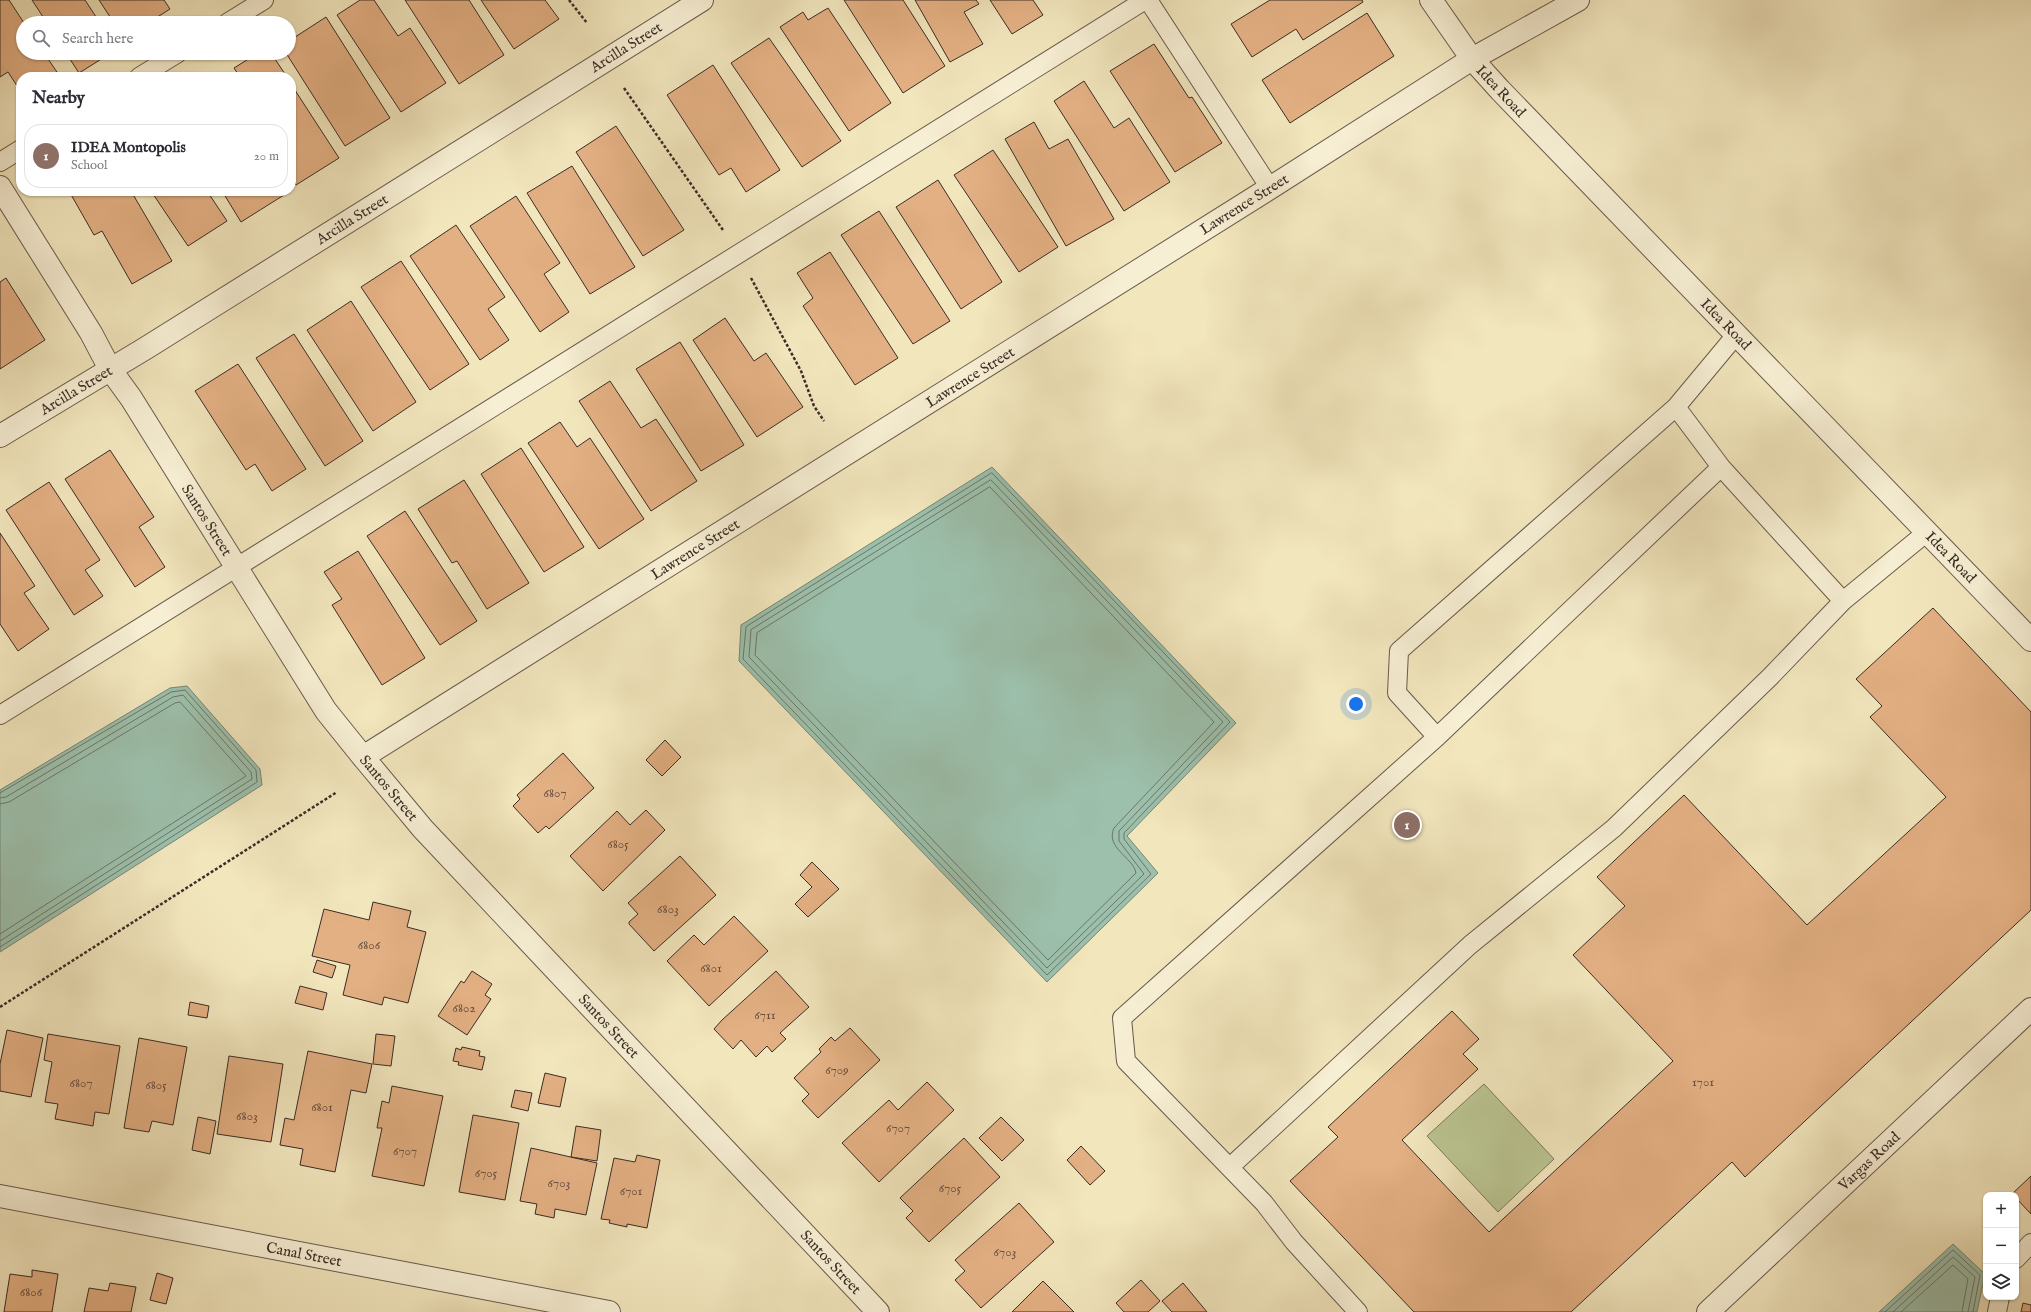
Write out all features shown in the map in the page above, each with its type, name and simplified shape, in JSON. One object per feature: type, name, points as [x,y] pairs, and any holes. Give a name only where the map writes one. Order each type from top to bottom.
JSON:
[{"type":"street","name":"Arcilla Street","points":[[0,436],[146,348],[702,0]]},
{"type":"street","name":"Idea Road","points":[[1431,0],[1472,59],[2031,640]]},
{"type":"street","name":"Lawrence Street","points":[[363,757],[1270,188],[1472,59],[1578,0]]},
{"type":"street","name":"Santos Street","points":[[0,187],[91,333],[110,369],[131,398],[326,711],[423,829],[878,1312]]},
{"type":"street","name":"Vargas Road","points":[[1708,1312],[2031,1009]]},
{"type":"street","name":"Canal Street","points":[[0,1196],[609,1312]]},
{"type":"lane","points":[[238,16],[264,0]]},
{"type":"lane","points":[[0,714],[1145,0]]},
{"type":"lane","points":[[1148,0],[1270,188]]},
{"type":"lane","points":[[147,72],[167,60]]},
{"type":"lane","points":[[0,162],[16,152]]},
{"type":"lane","points":[[1437,737],[1397,693],[1399,651],[1676,407],[1736,335]]},
{"type":"lane","points":[[1676,407],[1721,467],[1843,601]]},
{"type":"lane","points":[[1358,1312],[1294,1242],[1264,1203],[1230,1166],[1126,1061],[1122,1018],[1437,737],[1721,467]]},
{"type":"lane","points":[[1230,1166],[1470,945],[1614,828],[1770,677],[1843,601],[1927,532]]},
{"type":"lane","points":[[2019,1256],[2031,1243]]},
{"type":"lane","points":[[1997,1312],[1999,1300]]},
{"type":"path","points":[[569,0],[586,23]]},
{"type":"path","points":[[0,1007],[338,792]]},
{"type":"shaded area","points":[[1484,1084],[1554,1159],[1498,1212],[1427,1136]]},
{"type":"water","points":[[992,467],[1236,723],[1127,836],[1158,873],[1047,982],[739,661],[741,625]]},
{"type":"water","points":[[187,686],[260,769],[262,785],[0,952],[0,790],[170,688]]},
{"type":"water","points":[[1953,1244],[1983,1272],[1983,1284],[1977,1312],[1879,1312]]},
{"type":"building","points":[[0,0],[9,0],[19,16],[16,16],[16,60],[49,60],[57,72],[16,72],[16,84],[8,72],[0,77]]},
{"type":"building","points":[[32,0],[85,0],[95,16],[42,16]]},
{"type":"building","points":[[99,0],[164,0],[170,9],[159,16],[109,16]]},
{"type":"building","points":[[360,0],[374,0],[398,36],[410,28],[446,83],[401,112],[337,15]]},
{"type":"building","points":[[405,0],[469,0],[504,55],[459,84]]},
{"type":"building","points":[[481,0],[545,0],[559,19],[514,49]]},
{"type":"building","points":[[844,0],[903,0],[945,66],[903,93]]},
{"type":"building","points":[[915,0],[976,0],[979,4],[964,12],[983,44],[950,62]]},
{"type":"building","points":[[990,0],[1033,0],[1043,15],[1012,34]]},
{"type":"building","points":[[1270,0],[1362,0],[1363,2],[1303,40],[1296,29],[1252,57],[1231,24]]},
{"type":"building","points":[[828,8],[891,103],[849,131],[780,27],[803,12],[808,20]]},
{"type":"building","points":[[1367,13],[1394,56],[1290,123],[1262,80]]},
{"type":"building","points":[[326,17],[390,118],[345,146],[290,60],[296,60],[296,36]]},
{"type":"building","points":[[769,38],[841,141],[802,167],[731,63]]},
{"type":"building","points":[[1154,44],[1189,98],[1192,97],[1222,143],[1175,172],[1110,71]]},
{"type":"building","points":[[71,60],[100,60],[81,72],[78,72]]},
{"type":"building","points":[[247,60],[276,60],[284,72],[237,72],[234,68]]},
{"type":"building","points":[[713,65],[780,170],[746,192],[731,168],[719,175],[667,95]]},
{"type":"building","points":[[1084,81],[1114,128],[1129,118],[1170,182],[1124,211],[1054,101]]},
{"type":"building","points":[[296,92],[339,158],[296,185]]},
{"type":"building","points":[[1034,122],[1049,149],[1068,139],[1114,219],[1066,246],[1005,139]]},
{"type":"building","points":[[616,126],[684,230],[643,256],[576,152]]},
{"type":"building","points":[[993,150],[1058,247],[1019,272],[954,175]]},
{"type":"building","points":[[572,166],[635,267],[590,294],[527,193]]},
{"type":"building","points":[[938,180],[1002,282],[961,309],[896,207]]},
{"type":"building","points":[[72,196],[134,196],[172,261],[132,284],[102,231],[94,235]]},
{"type":"building","points":[[154,196],[210,196],[227,221],[188,246]]},
{"type":"building","points":[[225,196],[282,196],[241,222]]},
{"type":"building","points":[[516,196],[560,263],[544,274],[569,312],[540,332],[470,226]]},
{"type":"building","points":[[879,211],[950,321],[913,344],[841,235]]},
{"type":"building","points":[[456,225],[505,297],[488,309],[509,340],[480,360],[410,256]]},
{"type":"building","points":[[830,252],[898,358],[855,385],[803,306],[813,298],[797,273]]},
{"type":"building","points":[[401,261],[469,364],[430,390],[361,287]]},
{"type":"building","points":[[6,278],[45,340],[0,369],[0,282]]},
{"type":"building","points":[[351,301],[416,402],[373,431],[307,330]]},
{"type":"building","points":[[725,318],[754,361],[766,353],[803,407],[757,437],[693,340]]},
{"type":"building","points":[[294,334],[363,441],[325,466],[256,358]]},
{"type":"building","points":[[680,342],[744,445],[701,471],[636,369]]},
{"type":"building","points":[[238,364],[306,469],[272,491],[255,464],[246,470],[195,391]]},
{"type":"building","points":[[610,381],[641,428],[656,419],[697,481],[651,511],[579,401]]},
{"type":"building","points":[[560,422],[577,447],[590,438],[644,519],[599,549],[528,443]]},
{"type":"building","points":[[521,448],[584,547],[544,572],[481,474]]},
{"type":"building","points":[[110,450],[154,517],[139,527],[165,567],[135,587],[65,479]]},
{"type":"building","points":[[464,480],[529,583],[487,609],[457,561],[452,563],[418,509]]},
{"type":"building","points":[[49,482],[100,560],[85,570],[103,596],[74,615],[6,510]]},
{"type":"building","points":[[405,511],[477,621],[440,645],[367,536]]},
{"type":"building","points":[[0,533],[35,586],[24,593],[49,629],[18,651],[0,624]]},
{"type":"building","points":[[358,551],[425,658],[382,685],[332,605],[342,599],[324,572]]},
{"type":"building","points":[[1933,608],[2031,712],[2031,910],[1745,1177],[1732,1162],[1571,1312],[1414,1312],[1290,1181],[1338,1137],[1328,1127],[1452,1011],[1479,1039],[1463,1054],[1478,1069],[1402,1140],[1489,1232],[1673,1061],[1573,955],[1625,906],[1597,877],[1684,795],[1807,925],[1946,797],[1870,717],[1882,706],[1856,679]]},
{"type":"building","points":[[665,740],[681,757],[662,776],[646,760]]},
{"type":"building","points":[[563,753],[594,788],[549,829],[546,826],[538,833],[513,806],[520,799],[517,795]]},
{"type":"building","points":[[646,810],[665,830],[603,891],[570,856],[617,811],[630,825]]},
{"type":"building","points":[[680,856],[716,895],[654,951],[629,924],[629,922],[638,914],[628,903]]},
{"type":"building","points":[[812,862],[839,889],[808,917],[795,904],[812,887],[800,875]]},
{"type":"building","points":[[373,902],[411,911],[407,927],[426,932],[408,1003],[384,997],[382,1005],[343,995],[350,965],[312,956],[324,909],[369,920]]},
{"type":"building","points":[[734,916],[768,951],[709,1006],[667,961],[694,935],[704,945]]},
{"type":"building","points":[[317,960],[336,966],[332,978],[313,972]]},
{"type":"building","points":[[472,971],[492,984],[485,995],[491,999],[467,1035],[438,1016],[461,981],[464,983]]},
{"type":"building","points":[[776,971],[809,1007],[780,1033],[786,1039],[772,1052],[767,1046],[756,1057],[741,1040],[733,1049],[714,1029]]},
{"type":"building","points":[[300,986],[327,993],[323,1010],[295,1003]]},
{"type":"building","points":[[190,1002],[209,1006],[207,1018],[188,1015]]},
{"type":"building","points":[[850,1028],[880,1060],[818,1118],[802,1101],[809,1094],[794,1078],[821,1052],[819,1049],[831,1037],[835,1041]]},
{"type":"building","points":[[7,1030],[43,1038],[31,1097],[0,1091],[0,1064]]},
{"type":"building","points":[[48,1034],[120,1046],[109,1114],[95,1112],[93,1126],[55,1119],[58,1104],[45,1102],[52,1062],[44,1060]]},
{"type":"building","points":[[376,1034],[395,1036],[391,1066],[373,1064]]},
{"type":"building","points":[[139,1038],[187,1047],[173,1125],[152,1121],[149,1132],[124,1128]]},
{"type":"building","points":[[462,1047],[480,1051],[479,1056],[485,1057],[482,1070],[458,1065],[459,1062],[453,1061],[456,1048],[461,1050]]},
{"type":"building","points":[[308,1051],[372,1064],[366,1093],[351,1090],[335,1172],[300,1165],[303,1149],[280,1145],[285,1118],[294,1120]]},
{"type":"building","points":[[229,1056],[283,1064],[271,1142],[217,1134]]},
{"type":"building","points":[[545,1073],[566,1078],[560,1107],[538,1103]]},
{"type":"building","points":[[927,1082],[954,1110],[879,1182],[842,1143],[889,1100],[898,1110]]},
{"type":"building","points":[[392,1086],[443,1096],[424,1186],[372,1176],[382,1128],[377,1128],[382,1101],[389,1103]]},
{"type":"building","points":[[515,1090],[532,1093],[528,1111],[511,1107]]},
{"type":"building","points":[[473,1115],[519,1123],[505,1200],[459,1192]]},
{"type":"building","points":[[198,1117],[216,1121],[210,1154],[192,1150]]},
{"type":"building","points":[[1001,1117],[1024,1140],[1002,1161],[979,1138]]},
{"type":"building","points":[[576,1126],[601,1130],[597,1161],[571,1157]]},
{"type":"building","points":[[964,1138],[1000,1177],[929,1242],[906,1218],[913,1211],[900,1198]]},
{"type":"building","points":[[1081,1146],[1105,1171],[1090,1185],[1067,1160]]},
{"type":"building","points":[[531,1148],[597,1163],[586,1215],[555,1209],[554,1218],[535,1214],[537,1204],[520,1201]]},
{"type":"building","points":[[637,1155],[660,1160],[647,1228],[627,1224],[627,1227],[609,1223],[610,1220],[601,1219],[614,1158],[635,1162]]},
{"type":"building","points":[[2031,1176],[2031,1214],[2019,1201],[2019,1192],[2014,1192]]},
{"type":"building","points":[[1019,1203],[1054,1242],[981,1308],[955,1280],[965,1271],[955,1260]]},
{"type":"building","points":[[32,1270],[58,1274],[52,1312],[4,1312],[10,1274],[32,1277]]},
{"type":"building","points":[[157,1273],[173,1278],[166,1304],[150,1300]]},
{"type":"building","points":[[1141,1280],[1160,1301],[1148,1312],[1124,1312],[1116,1303]]},
{"type":"building","points":[[1043,1281],[1074,1312],[1012,1312]]},
{"type":"building","points":[[110,1283],[136,1287],[131,1312],[84,1312],[89,1288],[108,1291]]},
{"type":"building","points":[[1183,1283],[1207,1312],[1172,1312],[1162,1301]]},
{"type":"building","points":[[2023,1303],[2031,1305],[2031,1312],[2021,1312]]},
{"type":"place","name":"IDEA Montopolis","points":[[1407,825]]}]
